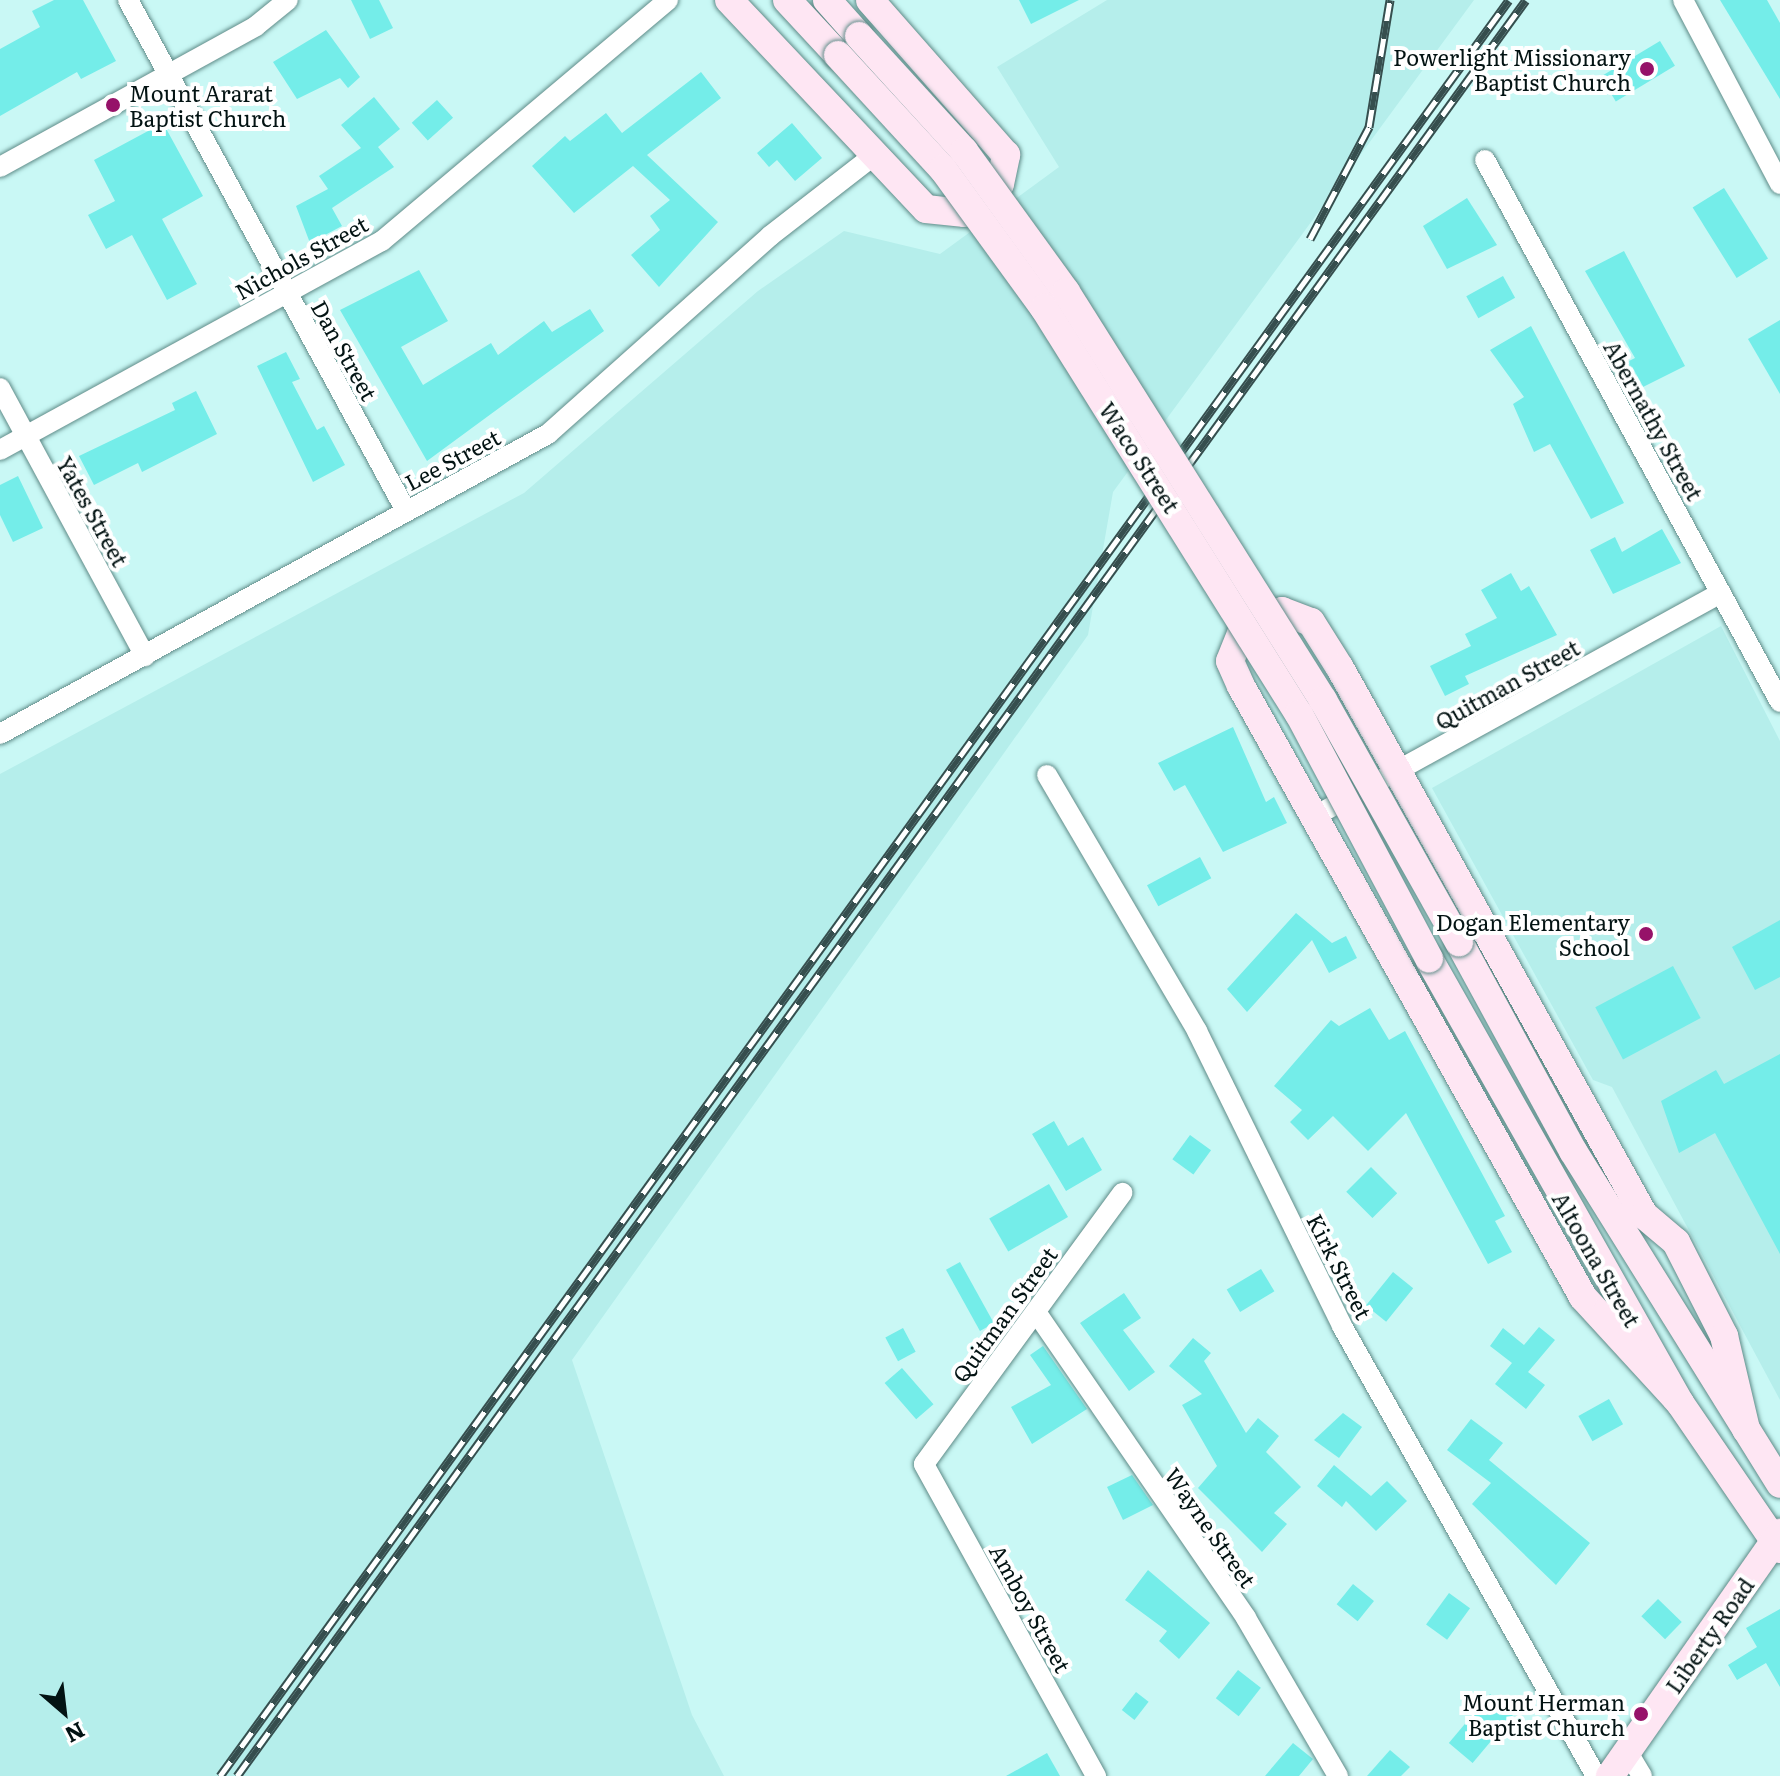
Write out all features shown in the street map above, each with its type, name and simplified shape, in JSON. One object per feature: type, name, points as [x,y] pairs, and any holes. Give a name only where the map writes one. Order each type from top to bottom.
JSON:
[{"type":"main road","points":[[729,0],[877,153],[926,209],[965,213],[1000,184],[1006,155],[870,0]]},
{"type":"main road","name":"Waco Street","points":[[787,0],[848,46],[964,151],[1066,292],[1323,700],[1459,942]]},
{"type":"main road","name":"Waco Street","points":[[827,0],[848,46],[1044,308],[1299,714],[1429,959]]},
{"type":"main road","points":[[1680,1403],[1583,1297],[1230,661],[1241,634],[1282,611],[1311,622],[1644,1215],[1682,1326]]},
{"type":"main road","name":"Altoona Street","points":[[1459,942],[1682,1326],[1780,1484]]},
{"type":"main road","name":"Altoona Street","points":[[1429,959],[1680,1403],[1778,1541]]},
{"type":"main road","points":[[1644,1215],[1676,1242],[1724,1336],[1744,1395],[1746,1429]]},
{"type":"main road","name":"Liberty Road","points":[[1610,1776],[1778,1541]]},
{"type":"street","name":"Dan Street","points":[[128,0],[406,511]]},
{"type":"street","points":[[0,167],[167,76],[288,0]]},
{"type":"street","name":"Nichols Street","points":[[0,450],[382,241],[668,0]]},
{"type":"street","points":[[1683,0],[1778,176]]},
{"type":"street","name":"Lee Street","points":[[0,734],[548,434],[770,236],[877,153]]},
{"type":"street","name":"Abernathy Street","points":[[1485,160],[1780,702]]},
{"type":"street","name":"Yates Street","points":[[0,388],[145,656]]},
{"type":"street","name":"Quitman Street","points":[[1315,816],[1721,593]]},
{"type":"street","name":"Kirk Street","points":[[1047,775],[1197,1031],[1342,1326],[1596,1776]]},
{"type":"street","name":"Quitman Street","points":[[924,1464],[1122,1193]]},
{"type":"street","name":"Wayne Street","points":[[1036,1312],[1246,1618],[1338,1776]]},
{"type":"street","name":"Amboy Street","points":[[924,1464],[1096,1776]]},
{"type":"street","points":[[1627,1751],[1642,1776]]},
{"type":"shaded area","points":[[1107,0],[1474,0],[1113,492],[1088,635],[572,1360],[692,1715],[724,1776],[0,1776],[0,774],[524,493],[758,291],[844,231],[940,254],[1059,167],[997,67]]},
{"type":"shaded area","name":"Dogan Elementary School","points":[[1721,626],[1780,741],[1780,1400],[1612,1087],[1593,1080],[1432,788]]},
{"type":"building","points":[[54,0],[83,0],[116,61],[81,79],[77,72],[0,116],[0,49],[40,27],[32,11]]},
{"type":"building","points":[[351,0],[379,0],[393,28],[370,39]]},
{"type":"building","points":[[1019,0],[1079,0],[1031,24]]},
{"type":"building","points":[[1720,0],[1767,0],[1780,23],[1780,99]]},
{"type":"building","points":[[326,30],[360,77],[348,88],[340,78],[297,99],[273,62]]},
{"type":"building","points":[[1660,41],[1675,66],[1616,101],[1601,77]]},
{"type":"building","points":[[701,72],[721,98],[647,155],[718,222],[659,287],[631,255],[660,230],[650,216],[670,200],[633,166],[574,213],[532,166],[565,136],[570,141],[606,113],[622,133]]},
{"type":"building","points":[[374,97],[400,129],[378,147],[394,167],[332,208],[342,226],[310,243],[296,206],[328,189],[319,176],[361,148],[341,125]]},
{"type":"building","points":[[437,100],[453,118],[428,141],[412,123]]},
{"type":"building","points":[[163,123],[203,196],[162,219],[197,284],[167,300],[132,235],[106,249],[88,215],[115,201],[94,160]]},
{"type":"building","points":[[792,123],[822,158],[795,181],[777,160],[769,167],[757,153]]},
{"type":"building","points":[[1724,188],[1768,258],[1737,278],[1693,208]]},
{"type":"building","points":[[1467,198],[1497,245],[1447,269],[1423,226]]},
{"type":"building","points":[[1624,251],[1685,366],[1639,389],[1625,363],[1635,358],[1585,271]]},
{"type":"building","points":[[419,270],[448,321],[401,347],[423,385],[491,343],[498,355],[544,321],[552,332],[590,309],[604,331],[427,461],[340,310]]},
{"type":"building","points":[[1503,276],[1515,298],[1478,318],[1466,296]]},
{"type":"building","points":[[1780,320],[1780,394],[1748,339]]},
{"type":"building","points":[[1531,326],[1624,503],[1591,519],[1550,444],[1534,452],[1513,404],[1524,397],[1490,350]]},
{"type":"building","points":[[286,352],[300,379],[292,382],[317,430],[324,426],[345,465],[313,482],[257,366]]},
{"type":"building","points":[[196,391],[217,434],[142,472],[138,463],[94,485],[79,456],[175,410],[172,403]]},
{"type":"building","points":[[18,476],[43,528],[13,542],[0,515],[0,485]]},
{"type":"building","points":[[1662,529],[1681,563],[1613,594],[1590,550],[1615,537],[1622,552]]},
{"type":"building","points":[[1511,573],[1521,591],[1529,586],[1557,635],[1465,676],[1469,684],[1445,696],[1430,666],[1471,646],[1465,634],[1497,618],[1481,590]]},
{"type":"building","points":[[1233,727],[1266,802],[1274,797],[1287,823],[1223,852],[1185,785],[1174,791],[1158,763]]},
{"type":"building","points":[[1200,857],[1211,878],[1158,906],[1147,885]]},
{"type":"building","points":[[1296,913],[1332,943],[1346,936],[1357,958],[1329,973],[1312,940],[1247,1012],[1227,989]]},
{"type":"building","points":[[1780,920],[1780,977],[1755,990],[1732,947]]},
{"type":"building","points":[[1673,966],[1701,1018],[1623,1059],[1595,1007]]},
{"type":"building","points":[[1370,1008],[1389,1040],[1405,1031],[1505,1216],[1495,1221],[1512,1252],[1488,1264],[1406,1113],[1368,1151],[1333,1116],[1308,1140],[1290,1122],[1302,1110],[1274,1086],[1331,1020],[1339,1026]]},
{"type":"building","points":[[1780,1054],[1780,1254],[1715,1133],[1679,1153],[1661,1101],[1716,1070],[1724,1084]]},
{"type":"building","points":[[1054,1121],[1068,1146],[1083,1137],[1102,1170],[1066,1191],[1032,1134]]},
{"type":"building","points":[[1190,1135],[1211,1150],[1193,1175],[1172,1159]]},
{"type":"building","points":[[1371,1167],[1397,1193],[1372,1218],[1346,1192]]},
{"type":"building","points":[[1049,1184],[1068,1217],[1008,1251],[989,1218]]},
{"type":"building","points":[[960,1262],[994,1323],[980,1331],[946,1270]]},
{"type":"building","points":[[1261,1269],[1274,1291],[1240,1312],[1227,1290]]},
{"type":"building","points":[[1393,1272],[1413,1288],[1386,1322],[1366,1305]]},
{"type":"building","points":[[1124,1293],[1141,1318],[1123,1330],[1155,1372],[1129,1391],[1080,1323]]},
{"type":"building","points":[[1539,1327],[1555,1340],[1528,1372],[1545,1385],[1526,1409],[1495,1384],[1512,1363],[1490,1346],[1503,1328],[1524,1345]]},
{"type":"building","points":[[903,1328],[916,1352],[898,1361],[885,1337]]},
{"type":"building","points":[[1193,1338],[1211,1353],[1204,1361],[1246,1433],[1258,1418],[1279,1436],[1266,1452],[1301,1487],[1274,1513],[1287,1524],[1262,1552],[1198,1488],[1217,1466],[1182,1405],[1202,1394],[1169,1366]]},
{"type":"building","points":[[1043,1346],[1087,1409],[1032,1444],[1011,1407],[1051,1385],[1030,1355]]},
{"type":"building","points":[[902,1368],[933,1404],[916,1419],[885,1383]]},
{"type":"building","points":[[1609,1399],[1623,1424],[1592,1441],[1578,1416]]},
{"type":"building","points":[[1343,1413],[1362,1427],[1339,1458],[1314,1440]]},
{"type":"building","points":[[1471,1419],[1503,1443],[1489,1460],[1590,1543],[1556,1585],[1472,1504],[1491,1483],[1447,1450]]},
{"type":"building","points":[[1334,1465],[1371,1496],[1387,1481],[1407,1501],[1376,1531],[1346,1501],[1342,1507],[1317,1486]]},
{"type":"building","points":[[1132,1475],[1153,1505],[1123,1520],[1107,1487]]},
{"type":"building","points":[[1148,1570],[1210,1623],[1179,1659],[1159,1641],[1167,1631],[1125,1600]]},
{"type":"building","points":[[1353,1584],[1374,1601],[1358,1621],[1337,1604]]},
{"type":"building","points":[[1449,1593],[1470,1608],[1447,1640],[1426,1625]]},
{"type":"building","points":[[1658,1599],[1682,1622],[1665,1639],[1641,1616]]},
{"type":"building","points":[[1780,1609],[1780,1687],[1766,1663],[1737,1680],[1728,1665],[1757,1647],[1746,1628]]},
{"type":"building","points":[[1238,1670],[1261,1688],[1239,1716],[1216,1698]]},
{"type":"building","points":[[1136,1692],[1149,1702],[1134,1720],[1122,1710]]},
{"type":"building","points":[[1490,1694],[1514,1714],[1473,1763],[1449,1743]]},
{"type":"building","points":[[1293,1743],[1313,1759],[1299,1776],[1265,1776]]},
{"type":"building","points":[[1390,1750],[1410,1767],[1401,1776],[1367,1776]]},
{"type":"building","points":[[1047,1753],[1060,1776],[1006,1776]]},
{"type":"railway","points":[[1310,239],[1369,127],[1390,0]]},
{"type":"railway","points":[[220,1776],[1509,0]]},
{"type":"railway","points":[[237,1776],[1526,0]]},
{"type":"place","name":"Powerlight Missionary Baptist Church","points":[[1647,69]]},
{"type":"place","name":"Mount Ararat Baptist Church","points":[[113,105]]},
{"type":"place","name":"Dogan Elementary School","points":[[1646,934]]},
{"type":"place","name":"Mount Herman Baptist Church","points":[[1641,1714]]}]
